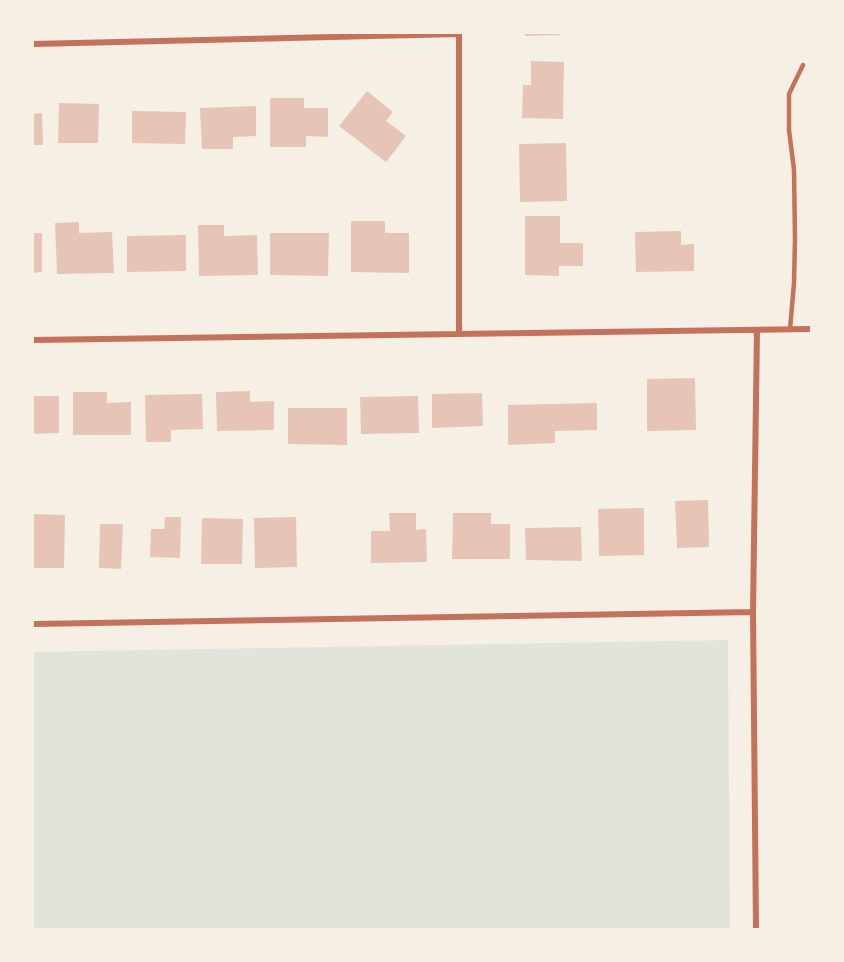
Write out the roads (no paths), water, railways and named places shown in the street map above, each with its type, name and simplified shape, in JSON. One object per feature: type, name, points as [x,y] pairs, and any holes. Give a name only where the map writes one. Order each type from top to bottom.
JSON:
[{"type":"street","points":[[33,44],[459,33],[459,334]]},
{"type":"street","points":[[33,340],[811,329]]},
{"type":"street","points":[[756,929],[753,612],[757,330]]},
{"type":"street","points":[[33,624],[753,612]]},
{"type":"lane","points":[[790,329],[795,239],[794,170],[789,130],[789,94],[803,65]]}]
